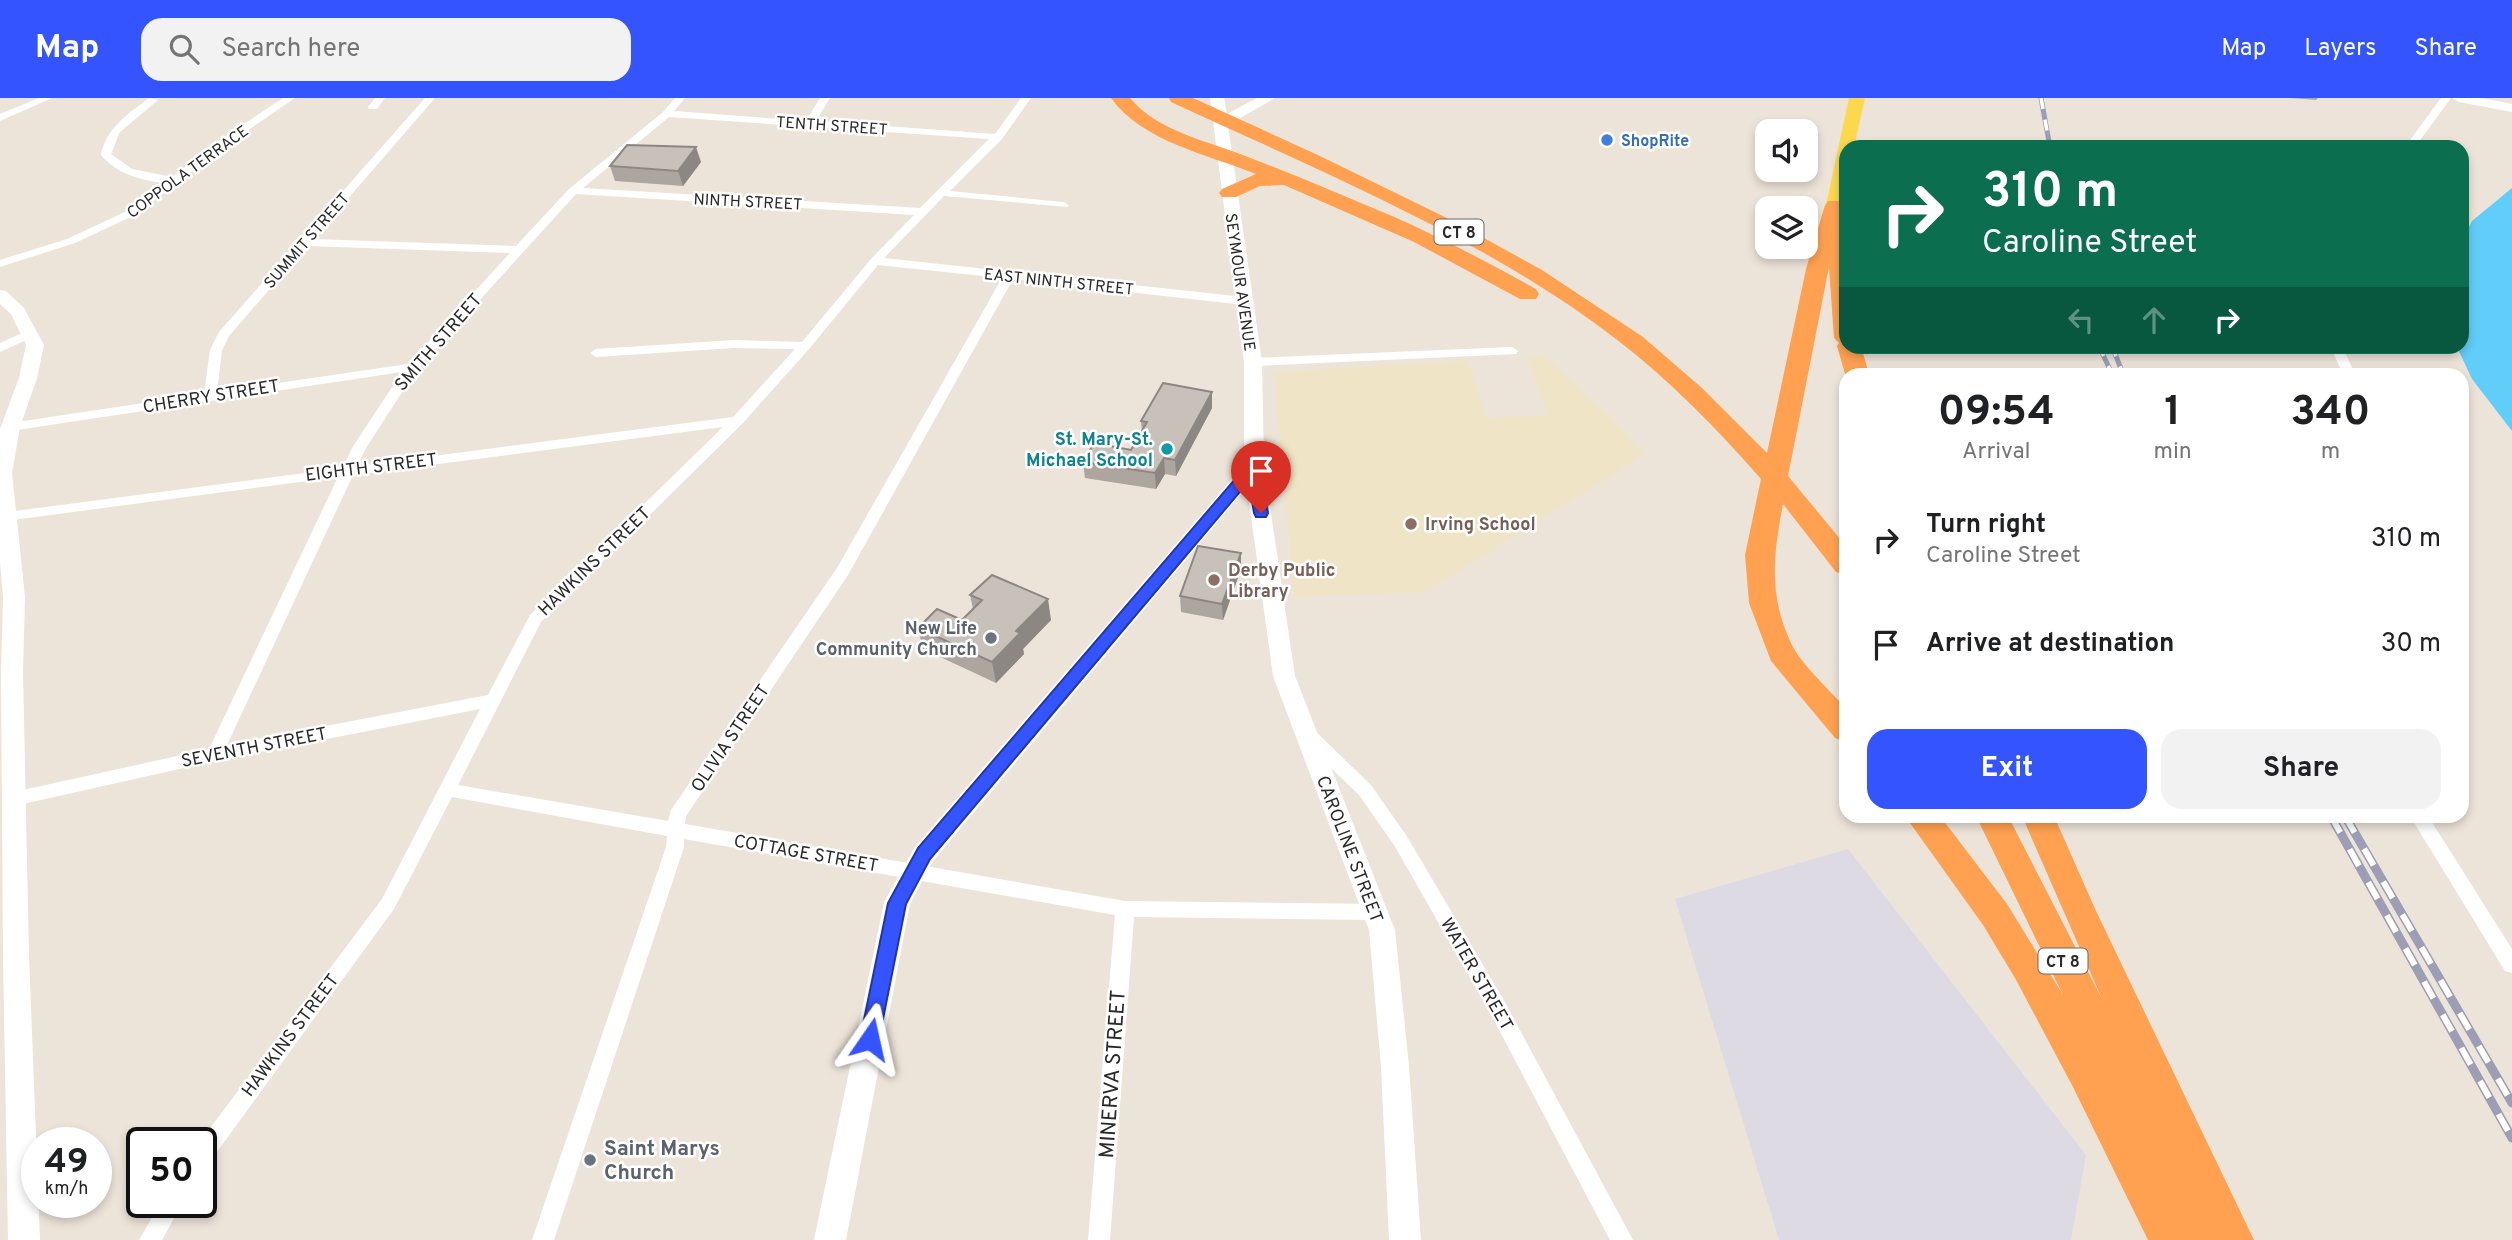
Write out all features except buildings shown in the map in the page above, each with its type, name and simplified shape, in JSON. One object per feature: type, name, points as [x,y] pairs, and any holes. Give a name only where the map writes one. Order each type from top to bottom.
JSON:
[{"type":"highway","points":[[1120,98],[1142,121],[1170,136],[1207,147],[1388,222],[1472,262],[1567,316],[1716,411]]},
{"type":"highway","name":"CT 8","points":[[1178,98],[1426,215],[1503,256],[1572,298],[1634,341],[1716,411],[1788,464],[1839,553]]},
{"type":"highway","name":"CT 8","points":[[1204,98],[1520,250],[1589,295],[1648,338],[1762,460],[1839,525]]},
{"type":"highway","points":[[1170,136],[1198,139],[1222,127]]},
{"type":"highway","points":[[1229,193],[1257,180],[1286,181]]},
{"type":"highway","points":[[1835,205],[1839,253]]},
{"type":"highway","points":[[1835,205],[1817,269],[1759,555],[1763,603],[1782,653],[1839,722]]},
{"type":"highway","points":[[1926,823],[1994,911],[2048,1003],[2170,1240]]},
{"type":"highway","name":"CT 8","points":[[1995,823],[2136,1105],[2234,1240]]},
{"type":"highway","name":"CT 8","points":[[2032,823],[2079,911],[2146,1052],[2188,1176],[2200,1240]]},
{"type":"highway","points":[[2041,823],[2079,911]]},
{"type":"main road","name":"SEYMOUR AVENUE","points":[[1217,98],[1253,362],[1254,466]]},
{"type":"main road","points":[[1222,127],[1248,108],[1268,98]]},
{"type":"main road","points":[[1848,140],[1857,98]]},
{"type":"main road","points":[[2459,98],[2512,108]]},
{"type":"main road","points":[[1835,205],[1839,184]]},
{"type":"main road","points":[[0,295],[18,312],[31,333],[35,351],[10,427],[2,473],[14,597],[14,799],[8,960],[24,1240]]},
{"type":"main road","points":[[830,1240],[897,903],[913,873],[924,854],[1254,466]]},
{"type":"main road","name":"CAROLINE STREET","points":[[1254,466],[1284,676],[1382,930],[1395,1066],[1405,1240]]},
{"type":"street","points":[[0,118],[47,98]]},
{"type":"street","name":"COPPOLA TERRACE","points":[[0,264],[108,226],[143,206],[218,146],[290,98]]},
{"type":"street","points":[[373,107],[380,98]]},
{"type":"street","name":"SUMMIT STREET","points":[[210,396],[218,344],[430,98]]},
{"type":"street","name":"SMITH STREET","points":[[215,754],[349,470],[374,422],[412,366],[573,191],[667,114],[680,98]]},
{"type":"street","points":[[810,124],[825,98]]},
{"type":"street","name":"HAWKINS STREET","points":[[217,1135],[388,904],[535,619],[737,421],[805,346],[875,261],[998,136],[1026,98]]},
{"type":"street","points":[[2415,140],[2446,98]]},
{"type":"street","points":[[153,100],[113,134],[106,155],[123,169],[146,177],[175,180]]},
{"type":"street","name":"TENTH STREET","points":[[667,114],[998,136]]},
{"type":"street","name":"NINTH STREET","points":[[573,191],[923,212]]},
{"type":"street","points":[[942,193],[1063,205]]},
{"type":"street","points":[[305,242],[520,250]]},
{"type":"street","name":"EAST NINTH STREET","points":[[875,261],[1244,300]]},
{"type":"street","name":"OLIVIA STREET","points":[[543,1240],[675,847],[677,815],[843,571],[1009,276]]},
{"type":"street","points":[[0,348],[31,333]]},
{"type":"street","points":[[596,353],[733,344],[805,346]]},
{"type":"street","points":[[1253,362],[1512,351]]},
{"type":"street","name":"CHERRY STREET","points":[[10,427],[412,366]]},
{"type":"street","name":"EIGHTH STREET","points":[[5,516],[737,421]]},
{"type":"street","name":"SEVENTH STREET","points":[[14,799],[215,754],[495,700]]},
{"type":"street","name":"WATER STREET","points":[[1303,729],[1365,790],[1400,840],[1495,1003],[1622,1240]]},
{"type":"street","name":"COTTAGE STREET","points":[[449,790],[1125,908],[1374,912]]},
{"type":"street","points":[[2424,823],[2512,965]]},
{"type":"street","name":"MINERVA STREET","points":[[1099,1240],[1125,908]]},
{"type":"street","points":[[150,1240],[163,1218]]},
{"type":"shaded area","name":"Irving School","points":[[1527,357],[1547,357],[1619,425],[1645,455],[1426,592],[1294,597],[1274,372],[1468,361],[1486,418],[1548,415]]},
{"type":"shaded area","points":[[1848,849],[2086,1155],[2071,1240],[1779,1240],[1675,899]]},
{"type":"water","points":[[2512,188],[2512,431],[2472,379],[2460,354],[2469,354],[2469,227],[2472,221]]},
{"type":"railway","points":[[2041,98],[2049,140]]},
{"type":"railway","points":[[2103,354],[2109,368]]},
{"type":"railway","points":[[2115,354],[2121,368]]},
{"type":"railway","points":[[2335,823],[2512,1138]]},
{"type":"railway","points":[[2349,823],[2512,1103]]},
{"type":"place","name":"ShopRite","points":[[1607,140]]},
{"type":"place","name":"St. Mary-St. Michael School","points":[[1167,449]]},
{"type":"place","name":"Irving School","points":[[1411,524]]},
{"type":"place","name":"Derby Public Library","points":[[1214,580]]},
{"type":"place","name":"New Life Community Church","points":[[991,638]]},
{"type":"place","name":"Saint Marys Church","points":[[590,1160]]},
{"type":"route","points":[[870,1039],[897,903],[924,854],[1254,466],[1261,513]]}]
